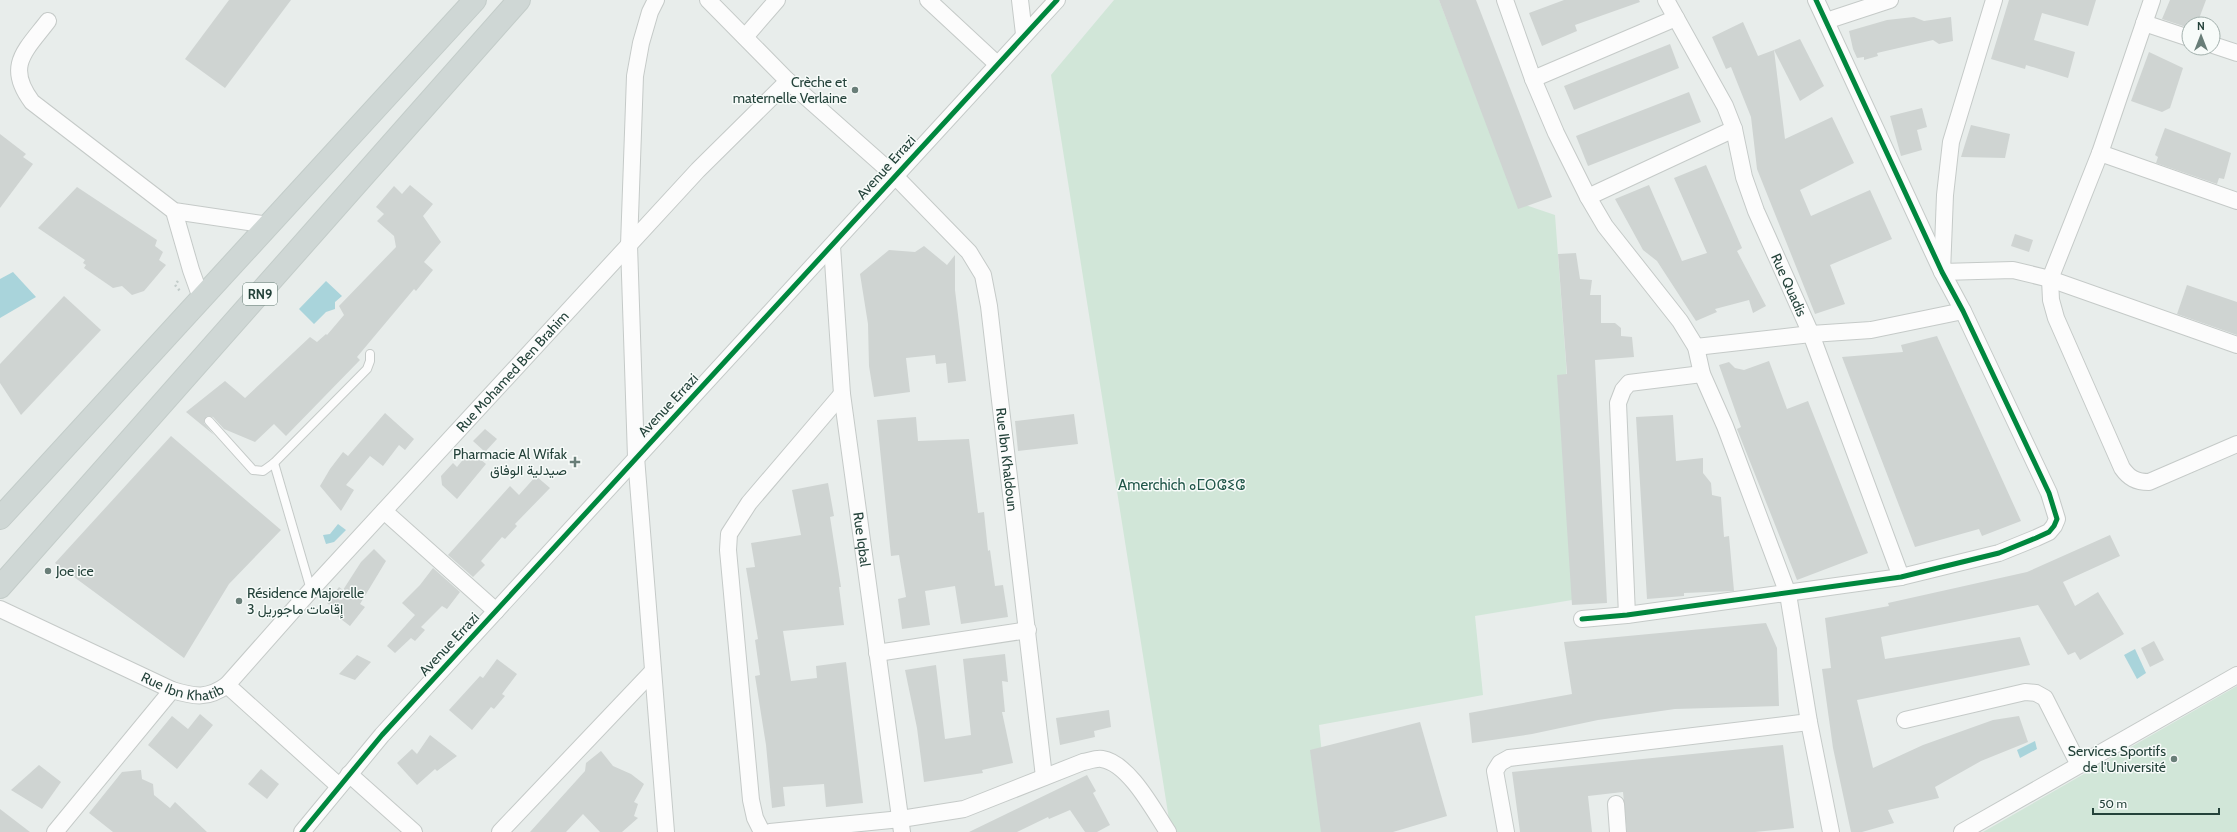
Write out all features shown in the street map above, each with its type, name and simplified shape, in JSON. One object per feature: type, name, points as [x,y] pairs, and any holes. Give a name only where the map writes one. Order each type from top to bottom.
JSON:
[{"type":"main road","name":"RN9","points":[[0,518],[475,0]]},
{"type":"main road","name":"RN9","points":[[0,587],[519,0]]},
{"type":"street","points":[[656,0],[650,12],[641,43],[635,76],[629,245],[636,457],[666,832]]},
{"type":"street","name":"Rue Ibn Khaldoun","points":[[708,0],[788,81],[894,175],[969,252],[983,276],[989,306],[1044,777]]},
{"type":"street","points":[[745,37],[777,0]]},
{"type":"street","points":[[928,0],[997,64]]},
{"type":"street","points":[[1020,0],[1024,34]]},
{"type":"street","name":"Avenue Errazi","points":[[302,832],[382,735],[1056,0]]},
{"type":"street","points":[[1505,0],[1533,80],[1556,133],[1588,197],[1605,226],[1666,303],[1696,347],[1702,374],[1723,420],[1788,594],[1809,722],[1831,832]]},
{"type":"street","name":"Rue Quadis","points":[[1666,0],[1725,106],[1734,129],[1744,176],[1756,211],[1811,334],[1901,577]]},
{"type":"street","points":[[1582,619],[1627,615],[1788,594],[1901,577],[1999,553],[2049,532],[2054,526],[2056,519],[2049,493],[1963,311],[1942,272],[1816,0]]},
{"type":"street","points":[[1826,21],[1890,0]]},
{"type":"street","points":[[1942,272],[1945,196],[1951,142],[1994,0]]},
{"type":"street","points":[[2152,0],[2100,153],[2050,279],[2051,300],[2056,318],[2122,468],[2130,478],[2142,482],[2149,482],[2237,444]]},
{"type":"street","points":[[1533,80],[1676,18]]},
{"type":"street","points":[[48,21],[20,58],[19,82],[24,92],[32,102],[174,211],[269,225]]},
{"type":"street","points":[[2144,23],[2181,35]]},
{"type":"street","points":[[2221,48],[2237,53]]},
{"type":"street","name":"Rue Mohamed Ben Brahim","points":[[227,685],[311,590],[698,170],[788,81]]},
{"type":"street","points":[[1588,197],[1734,129]]},
{"type":"street","points":[[2100,153],[2237,201]]},
{"type":"street","points":[[174,211],[190,270],[201,298]]},
{"type":"street","name":"Rue Iqbal","points":[[832,246],[842,394],[902,825]]},
{"type":"street","points":[[1942,272],[2002,269],[2050,279],[2237,345]]},
{"type":"street","points":[[1696,347],[1811,334],[1871,330],[1963,311]]},
{"type":"street","points":[[1627,615],[1618,403],[1623,390],[1629,383],[1702,374]]},
{"type":"street","points":[[762,832],[755,818],[751,800],[728,550],[729,534],[749,503],[842,394]]},
{"type":"street","points":[[384,511],[496,611]]},
{"type":"street","name":"Rue Ibn Khatib","points":[[0,609],[172,690],[187,695],[211,695],[227,685],[344,780],[414,832]]},
{"type":"street","points":[[877,653],[1028,630]]},
{"type":"street","points":[[500,832],[653,670]]},
{"type":"street","points":[[1962,832],[2237,674]]},
{"type":"street","points":[[55,832],[172,690]]},
{"type":"street","points":[[1905,720],[2025,692],[2036,693],[2045,698],[2079,765]]},
{"type":"street","points":[[1506,832],[1495,771],[1500,763],[1509,758],[1809,722]]},
{"type":"street","points":[[770,832],[902,825],[964,809],[1083,762],[1101,759],[1117,765],[1142,793],[1168,832]]},
{"type":"street","points":[[1616,804],[1618,832]]},
{"type":"lane","points":[[209,421],[252,470],[263,471],[274,463],[367,369],[370,361],[370,354]]},
{"type":"lane","points":[[274,463],[311,590]]},
{"type":"green space","points":[[1114,0],[1439,0],[1517,202],[1555,215],[1566,363],[1578,599],[1475,616],[1483,695],[1319,725],[1330,832],[1171,832],[1051,75]]},
{"type":"green space","name":"Services Sportifs de l'Université","points":[[2237,686],[2237,832],[1983,832]]},
{"type":"water","points":[[13,272],[36,297],[0,318],[0,279]]},
{"type":"water","points":[[326,281],[342,296],[335,302],[335,309],[326,312],[314,324],[299,309]]},
{"type":"water","points":[[338,524],[346,530],[334,542],[326,544],[323,535],[330,534]]},
{"type":"water","points":[[2135,649],[2146,673],[2137,679],[2124,655]]},
{"type":"water","points":[[2035,741],[2037,749],[2020,758],[2017,750]]},
{"type":"building","points":[[229,0],[291,0],[225,88],[185,59]]},
{"type":"building","points":[[1439,0],[1476,0],[1552,197],[1518,209]]},
{"type":"building","points":[[1564,0],[1639,0],[1640,2],[1575,25],[1577,31],[1542,46],[1529,13]]},
{"type":"building","points":[[2009,0],[2096,0],[2088,26],[2042,13],[2034,40],[2075,52],[2068,78],[2026,65],[2025,69],[1991,59]]},
{"type":"building","points":[[2170,0],[2206,0],[2200,16],[2181,16],[2181,25],[2162,19]]},
{"type":"building","points":[[1914,17],[1924,21],[1951,17],[1953,41],[1939,44],[1933,40],[1877,53],[1878,56],[1864,60],[1864,57],[1857,58],[1853,49],[1849,31],[1887,20]]},
{"type":"building","points":[[1743,22],[1758,56],[1774,50],[1785,139],[1832,117],[1854,163],[1800,190],[1811,216],[1870,190],[1892,239],[1830,265],[1845,304],[1815,314],[1757,169],[1751,117],[1731,67],[1726,69],[1712,37]]},
{"type":"building","points":[[1800,39],[1824,86],[1800,101],[1774,50]]},
{"type":"building","points":[[1670,44],[1679,68],[1574,110],[1564,86]]},
{"type":"building","points":[[2149,52],[2183,68],[2170,108],[2162,112],[2131,101]]},
{"type":"building","points":[[1689,92],[1701,122],[1588,166],[1576,136]]},
{"type":"building","points":[[1922,108],[1927,127],[1917,130],[1922,150],[1901,156],[1890,116]]},
{"type":"building","points":[[1971,125],[2010,134],[2005,158],[1961,157]]},
{"type":"building","points":[[2165,128],[2231,153],[2224,179],[2219,178],[2217,184],[2156,163],[2158,157],[2155,155]]},
{"type":"building","points":[[0,134],[26,154],[23,157],[33,164],[0,208]]},
{"type":"building","points":[[1706,165],[1742,248],[1737,251],[1766,306],[1753,313],[1749,300],[1715,309],[1717,312],[1696,321],[1657,261],[1643,250],[1615,199],[1649,185],[1682,261],[1707,253],[1674,178]]},
{"type":"building","points":[[410,185],[433,204],[423,216],[441,242],[424,262],[433,270],[416,291],[414,289],[357,357],[360,360],[286,436],[274,424],[255,442],[224,429],[213,417],[207,416],[204,423],[214,435],[186,412],[225,381],[245,398],[310,337],[317,342],[326,334],[327,335],[344,315],[339,306],[396,247],[394,236],[377,221],[384,214],[376,207],[394,186],[402,194]]},
{"type":"building","points":[[77,187],[157,240],[155,246],[163,252],[159,260],[166,265],[144,291],[132,295],[122,286],[113,288],[84,268],[86,265],[83,263],[85,260],[38,228]]},
{"type":"building","points":[[2015,234],[2033,240],[2029,252],[2011,246]]},
{"type":"building","points":[[924,246],[947,265],[955,255],[955,290],[966,381],[948,383],[946,363],[936,364],[935,355],[906,358],[910,392],[874,397],[869,366],[868,324],[860,274],[889,250],[915,252]]},
{"type":"building","points":[[1576,253],[1580,279],[1592,280],[1590,295],[1601,295],[1601,323],[1615,323],[1621,328],[1621,336],[1632,337],[1634,357],[1595,360],[1607,603],[1572,605],[1557,375],[1567,374],[1558,254]]},
{"type":"building","points":[[2187,285],[2237,302],[2237,335],[2177,314]]},
{"type":"building","points":[[64,296],[101,330],[21,415],[0,383],[0,364]]},
{"type":"building","points":[[1937,336],[2021,521],[1982,536],[1979,529],[1915,547],[1842,357],[1903,352],[1901,345]]},
{"type":"building","points":[[1769,361],[1787,409],[1808,401],[1868,553],[1797,580],[1737,429],[1741,427],[1719,365],[1729,362],[1735,368],[1744,370]]},
{"type":"building","points":[[385,413],[414,439],[405,450],[399,445],[383,466],[370,456],[346,485],[354,490],[341,511],[320,486],[330,469],[343,452],[348,456]]},
{"type":"building","points":[[1074,414],[1078,444],[1018,451],[1015,421]]},
{"type":"building","points":[[1673,415],[1676,461],[1703,458],[1703,473],[1711,483],[1712,495],[1721,497],[1724,537],[1729,536],[1734,591],[1684,593],[1684,596],[1647,599],[1636,417]]},
{"type":"building","points":[[916,417],[918,441],[969,439],[978,513],[984,512],[988,551],[990,550],[995,586],[1003,585],[1008,617],[961,624],[955,586],[925,591],[930,625],[902,629],[898,599],[906,597],[899,555],[891,556],[877,420]]},
{"type":"building","points":[[485,429],[497,439],[485,452],[473,441]]},
{"type":"building","points":[[171,436],[281,530],[229,584],[184,658],[55,563]]},
{"type":"building","points":[[470,451],[486,464],[457,499],[442,485],[441,476],[453,463],[457,467]]},
{"type":"building","points":[[536,476],[550,488],[515,524],[517,526],[505,539],[502,537],[481,561],[485,565],[473,577],[448,555],[510,486],[519,495]]},
{"type":"building","points":[[828,483],[834,516],[830,517],[841,587],[839,587],[844,625],[783,631],[791,681],[817,678],[816,666],[846,662],[863,803],[826,807],[824,784],[783,787],[785,806],[772,808],[766,745],[755,676],[760,675],[755,640],[758,639],[746,568],[755,567],[751,543],[801,535],[792,490]]},
{"type":"building","points":[[2110,535],[2120,556],[2063,582],[2075,606],[2098,592],[2124,634],[2080,660],[2075,652],[2068,655],[2038,605],[1881,637],[1885,659],[2020,637],[2030,665],[1857,700],[1873,768],[1923,745],[1993,720],[2019,716],[2028,742],[1981,761],[1935,787],[1939,798],[1888,810],[1894,823],[1862,832],[1851,832],[1833,748],[1822,669],[1831,668],[1825,618],[1889,606],[1888,603],[2027,572]]},
{"type":"building","points":[[374,549],[386,561],[360,604],[365,607],[350,626],[337,616],[339,613],[327,603],[339,587],[343,590],[361,562]]},
{"type":"building","points":[[433,568],[460,592],[447,609],[442,606],[421,627],[425,630],[415,641],[411,638],[395,653],[387,646],[415,615],[402,603],[420,585]]},
{"type":"building","points":[[1766,623],[1777,648],[1779,706],[1675,709],[1598,720],[1532,734],[1472,743],[1469,713],[1572,694],[1564,642]]},
{"type":"building","points":[[2154,641],[2164,660],[2150,667],[2141,648]]},
{"type":"building","points":[[1005,654],[1008,682],[1002,681],[1005,712],[1002,712],[1013,763],[982,770],[983,773],[924,782],[917,728],[905,670],[936,665],[945,739],[971,735],[963,659]]},
{"type":"building","points":[[357,655],[371,662],[355,680],[339,674]]},
{"type":"building","points":[[497,659],[517,674],[502,694],[505,696],[494,709],[491,707],[472,730],[449,710],[480,676],[483,678]]},
{"type":"building","points":[[1109,710],[1111,727],[1094,731],[1095,737],[1060,745],[1056,718]]},
{"type":"building","points":[[200,714],[213,725],[177,769],[148,745],[172,716],[188,729]]},
{"type":"building","points":[[1420,722],[1447,816],[1393,832],[1321,832],[1310,750]]},
{"type":"building","points":[[430,735],[457,756],[437,771],[435,769],[417,785],[397,763],[412,749],[417,754]]},
{"type":"building","points":[[1783,745],[1794,828],[1755,832],[1627,832],[1623,792],[1588,796],[1592,832],[1520,832],[1512,772]]},
{"type":"building","points":[[601,751],[613,766],[631,774],[644,784],[634,802],[638,804],[634,816],[638,818],[622,832],[600,832],[583,814],[566,832],[530,832],[585,771],[586,763]]},
{"type":"building","points":[[39,765],[61,782],[42,809],[11,790]]},
{"type":"building","points":[[261,769],[279,784],[267,799],[248,784]]},
{"type":"building","points":[[141,770],[142,779],[153,784],[154,795],[170,808],[175,802],[207,832],[113,832],[89,813],[122,772]]},
{"type":"building","points":[[1087,775],[1096,791],[1093,793],[1110,825],[1097,832],[1085,832],[1070,810],[1049,819],[1048,817],[1017,832],[969,832]]},
{"type":"building","points":[[0,809],[30,832],[0,832]]},
{"type":"cycle path","points":[[302,832],[382,735],[1057,0]]},
{"type":"cycle path","points":[[1582,619],[1627,615],[1901,577],[1999,553],[2049,532],[2057,519],[2049,493],[1963,311],[1942,272],[1816,0]]},
{"type":"place","name":"Crèche et maternelle Verlaine","points":[[855,90]]},
{"type":"place","name":"Pharmacie Al Wifak صيدلية الوفاق","points":[[575,462]]},
{"type":"place","name":"Joe ice","points":[[48,571]]},
{"type":"place","name":"Résidence Majorelle إقامات ماجوريل 3","points":[[239,601]]},
{"type":"place","name":"Services Sportifs de l'Université","points":[[2174,759]]},
{"type":"district","name":"Amerchich ⴰⵎⵔⵛⵉⵛ","points":[[1182,485]]}]
